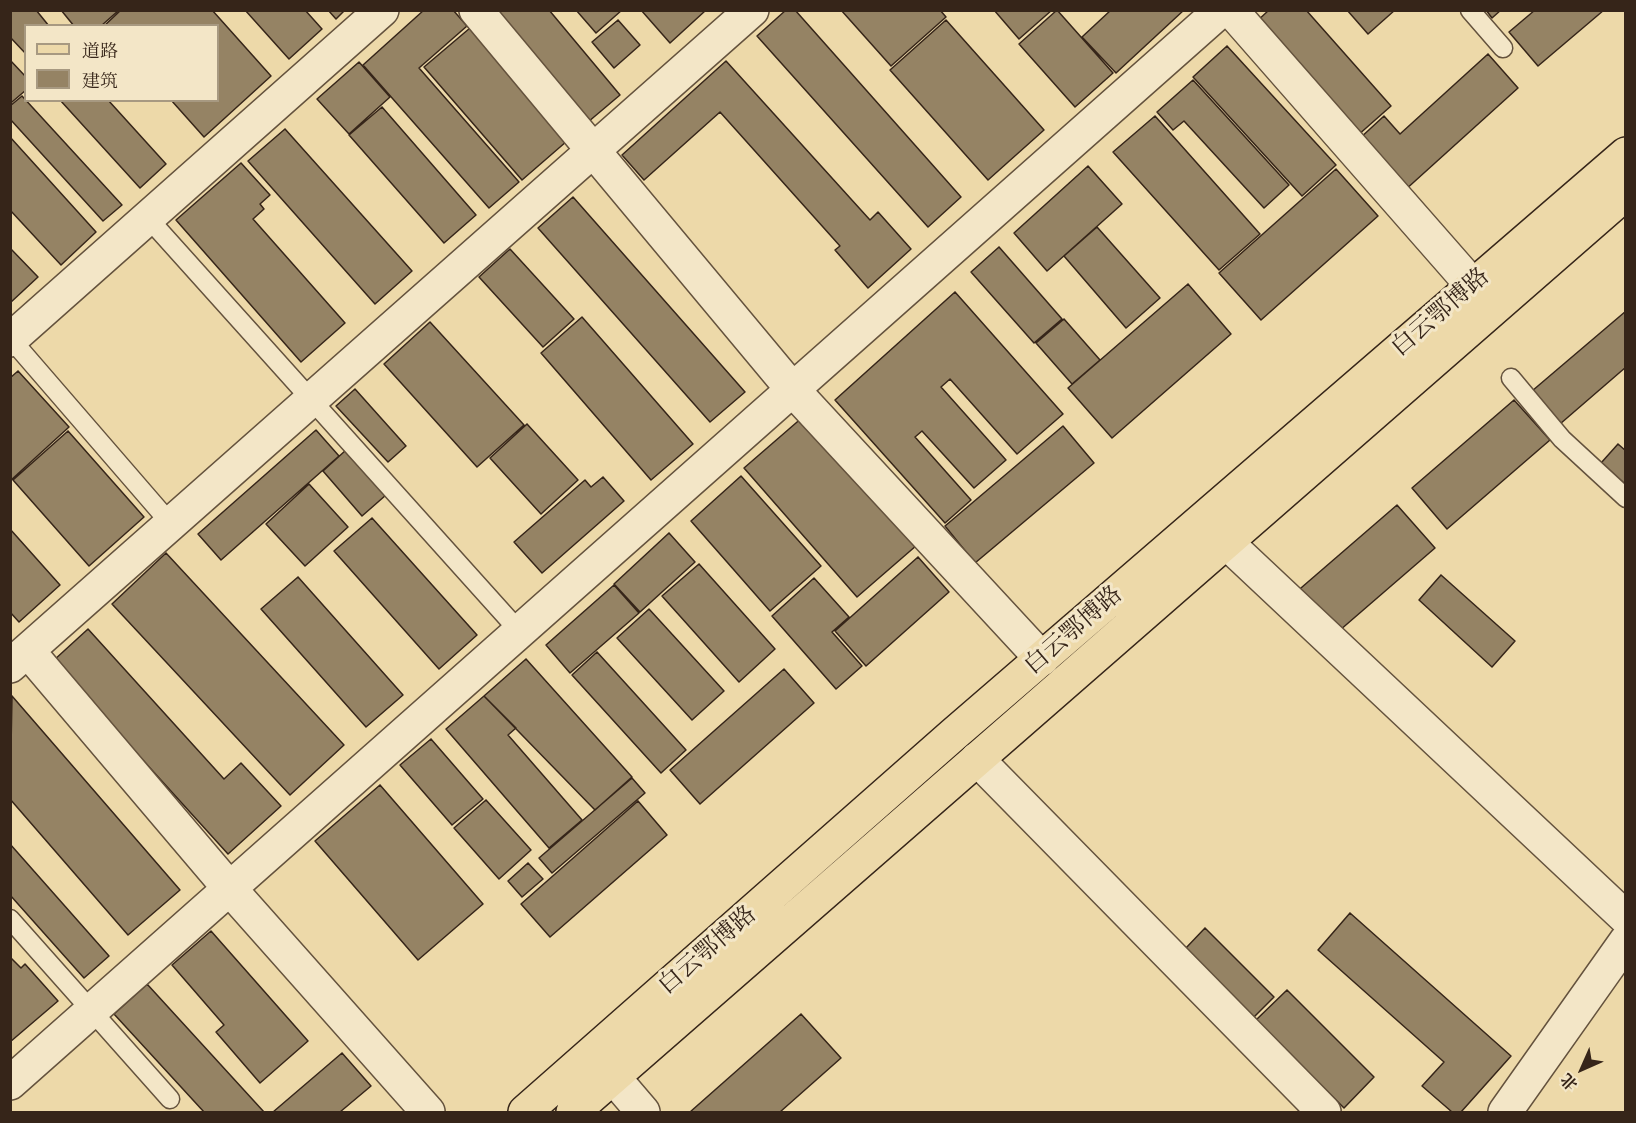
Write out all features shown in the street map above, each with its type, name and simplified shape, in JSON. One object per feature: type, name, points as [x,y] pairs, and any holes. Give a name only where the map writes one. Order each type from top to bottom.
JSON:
[{"type":"main road","name":"白云鄂博路","points":[[573,1113],[603,1065],[954,734],[1626,154]]},
{"type":"main road","name":"白云鄂博路","points":[[525,1113],[603,1065],[978,759],[1626,193]]},
{"type":"street","points":[[11,339],[382,10]]},
{"type":"street","points":[[476,10],[793,390],[1042,659]]},
{"type":"street","points":[[428,1113],[230,889],[19,658],[752,10]]},
{"type":"street","points":[[10,1083],[1221,10]]},
{"type":"street","points":[[1232,10],[1473,286]]},
{"type":"street","points":[[1226,542],[1626,918]]},
{"type":"street","points":[[978,759],[1324,1113]]},
{"type":"street","points":[[1505,1113],[1626,941]]},
{"type":"street","points":[[603,1065],[643,1113]]},
{"type":"lane","points":[[1470,10],[1503,48]]},
{"type":"lane","points":[[148,218],[520,632]]},
{"type":"lane","points":[[11,339],[171,524]]},
{"type":"lane","points":[[1511,378],[1562,439],[1626,498]]},
{"type":"lane","points":[[10,919],[170,1099]]},
{"type":"building","points":[[10,10],[36,10],[47,24],[24,24],[24,52],[10,37]]},
{"type":"building","points":[[61,10],[119,10],[103,24],[72,24]]},
{"type":"building","points":[[121,10],[212,10],[271,76],[204,137],[173,102],[219,102],[219,24],[106,24]]},
{"type":"building","points":[[245,10],[305,10],[322,29],[289,59]]},
{"type":"building","points":[[328,10],[345,10],[336,19]]},
{"type":"building","points":[[424,10],[453,10],[467,26],[419,68],[519,182],[489,208],[363,65]]},
{"type":"building","points":[[494,10],[549,10],[620,95],[588,122]]},
{"type":"building","points":[[576,10],[622,10],[596,33]]},
{"type":"building","points":[[641,10],[705,10],[705,11],[670,43]]},
{"type":"building","points":[[786,10],[795,10],[961,197],[928,227],[757,36]]},
{"type":"building","points":[[841,10],[940,10],[946,17],[891,66]]},
{"type":"building","points":[[994,10],[1052,10],[1019,39]]},
{"type":"building","points":[[1057,10],[1113,73],[1075,107],[1019,44]]},
{"type":"building","points":[[1111,10],[1184,10],[1116,73],[1082,37]]},
{"type":"building","points":[[1269,10],[1306,10],[1391,106],[1357,136],[1255,23]]},
{"type":"building","points":[[1347,10],[1395,10],[1368,34]]},
{"type":"building","points":[[1486,10],[1501,10],[1492,18]]},
{"type":"building","points":[[1535,10],[1604,10],[1538,66],[1509,32]]},
{"type":"building","points":[[618,20],[640,45],[614,68],[592,42]]},
{"type":"building","points":[[946,20],[1044,130],[988,180],[890,70]]},
{"type":"building","points":[[470,28],[567,141],[522,180],[424,67]]},
{"type":"building","points":[[1227,46],[1336,165],[1302,196],[1193,77]]},
{"type":"building","points":[[1488,54],[1518,88],[1404,191],[1358,140],[1384,116],[1400,134]]},
{"type":"building","points":[[10,60],[24,75],[24,92],[12,102],[10,101]]},
{"type":"building","points":[[726,61],[870,220],[878,212],[911,249],[868,288],[835,250],[840,246],[720,112],[644,180],[622,155]]},
{"type":"building","points":[[359,62],[390,97],[349,134],[317,99]]},
{"type":"building","points":[[1193,80],[1289,185],[1264,208],[1184,121],[1173,130],[1157,112]]},
{"type":"building","points":[[22,96],[24,102],[28,102],[122,205],[103,221],[10,119],[10,106]]},
{"type":"building","points":[[62,102],[110,102],[166,164],[140,188]]},
{"type":"building","points":[[382,107],[476,215],[444,243],[349,135]]},
{"type":"building","points":[[1155,116],[1260,234],[1219,270],[1113,152]]},
{"type":"building","points":[[285,129],[412,271],[375,304],[248,161]]},
{"type":"building","points":[[10,137],[96,232],[61,265],[10,210]]},
{"type":"building","points":[[241,163],[270,195],[260,204],[264,209],[253,219],[345,323],[301,362],[176,220]]},
{"type":"building","points":[[1088,166],[1122,204],[1047,271],[1014,233]]},
{"type":"building","points":[[1336,169],[1378,216],[1261,320],[1219,273]]},
{"type":"building","points":[[573,197],[745,392],[710,422],[538,228]]},
{"type":"building","points":[[1097,227],[1160,298],[1126,328],[1064,256]]},
{"type":"building","points":[[999,247],[1062,319],[1034,343],[971,272]]},
{"type":"building","points":[[10,248],[38,277],[10,303]]},
{"type":"building","points":[[510,249],[574,319],[543,347],[479,277]]},
{"type":"building","points":[[1188,284],[1231,334],[1112,438],[1068,388]]},
{"type":"building","points":[[955,292],[1063,414],[1017,454],[950,379],[941,387],[1006,460],[974,488],[922,431],[915,437],[971,500],[945,523],[835,400]]},
{"type":"building","points":[[1626,311],[1626,367],[1560,424],[1532,391]]},
{"type":"building","points":[[582,317],[693,444],[651,480],[541,353]]},
{"type":"building","points":[[1064,319],[1100,360],[1072,384],[1036,343]]},
{"type":"building","points":[[430,322],[524,425],[477,467],[384,364]]},
{"type":"building","points":[[18,371],[69,427],[10,481],[10,378]]},
{"type":"building","points":[[355,389],[406,446],[388,462],[336,406]]},
{"type":"building","points":[[1514,400],[1550,440],[1447,529],[1412,488]]},
{"type":"building","points":[[804,416],[917,545],[857,597],[744,468]]},
{"type":"building","points":[[527,424],[578,480],[541,514],[490,458]]},
{"type":"building","points":[[1063,426],[1094,463],[975,563],[945,526]]},
{"type":"building","points":[[316,430],[339,456],[221,560],[198,534]]},
{"type":"building","points":[[68,431],[144,517],[89,566],[13,480]]},
{"type":"building","points":[[1618,444],[1626,451],[1626,485],[1601,463]]},
{"type":"building","points":[[346,450],[386,495],[362,516],[323,471]]},
{"type":"building","points":[[741,476],[821,566],[770,611],[691,521]]},
{"type":"building","points":[[603,477],[624,501],[542,573],[514,542],[585,480],[591,487]]},
{"type":"building","points":[[309,484],[348,527],[305,566],[266,524]]},
{"type":"building","points":[[1397,505],[1435,548],[1332,637],[1294,594]]},
{"type":"building","points":[[372,518],[477,635],[439,669],[334,551]]},
{"type":"building","points":[[10,529],[60,585],[19,622],[10,612]]},
{"type":"building","points":[[669,533],[695,562],[640,612],[614,584]]},
{"type":"building","points":[[166,553],[344,745],[290,795],[112,604]]},
{"type":"building","points":[[918,557],[949,592],[866,666],[835,631]]},
{"type":"building","points":[[699,564],[775,649],[739,682],[662,596]]},
{"type":"building","points":[[1441,575],[1515,641],[1492,667],[1419,600]]},
{"type":"building","points":[[298,577],[403,695],[366,727],[261,609]]},
{"type":"building","points":[[814,578],[849,617],[832,632],[862,666],[836,689],[772,616]]},
{"type":"building","points":[[614,585],[639,613],[570,673],[546,645]]},
{"type":"building","points":[[649,609],[724,691],[692,720],[617,638]]},
{"type":"building","points":[[88,629],[224,779],[241,763],[281,806],[228,854],[53,661]]},
{"type":"building","points":[[597,652],[686,750],[661,773],[572,675]]},
{"type":"building","points":[[526,659],[632,777],[595,810],[484,696]]},
{"type":"building","points":[[784,669],[814,703],[700,804],[670,770]]},
{"type":"building","points":[[12,696],[180,890],[128,935],[10,799]]},
{"type":"building","points":[[484,696],[516,728],[508,735],[582,820],[549,848],[446,729]]},
{"type":"building","points":[[431,739],[483,799],[452,825],[400,765]]},
{"type":"building","points":[[632,778],[645,793],[552,873],[539,858]]},
{"type":"building","points":[[380,785],[483,904],[418,960],[315,841]]},
{"type":"building","points":[[486,800],[531,850],[499,879],[454,828]]},
{"type":"building","points":[[638,801],[667,835],[550,937],[521,904]]},
{"type":"building","points":[[10,844],[109,956],[84,978],[10,895]]},
{"type":"building","points":[[528,863],[543,879],[522,897],[508,881]]},
{"type":"building","points":[[1350,913],[1511,1056],[1461,1112],[1452,1112],[1422,1086],[1444,1062],[1318,950]]},
{"type":"building","points":[[1205,928],[1274,997],[1253,1018],[1185,949]]},
{"type":"building","points":[[211,931],[308,1041],[260,1083],[216,1032],[224,1025],[172,965]]},
{"type":"building","points":[[10,957],[21,968],[25,964],[58,1001],[10,1042]]},
{"type":"building","points":[[147,984],[264,1112],[204,1112],[114,1014]]},
{"type":"building","points":[[1287,990],[1374,1077],[1344,1108],[1256,1020]]},
{"type":"building","points":[[801,1014],[841,1058],[780,1112],[690,1112]]},
{"type":"building","points":[[342,1053],[371,1086],[340,1112],[273,1112]]}]
